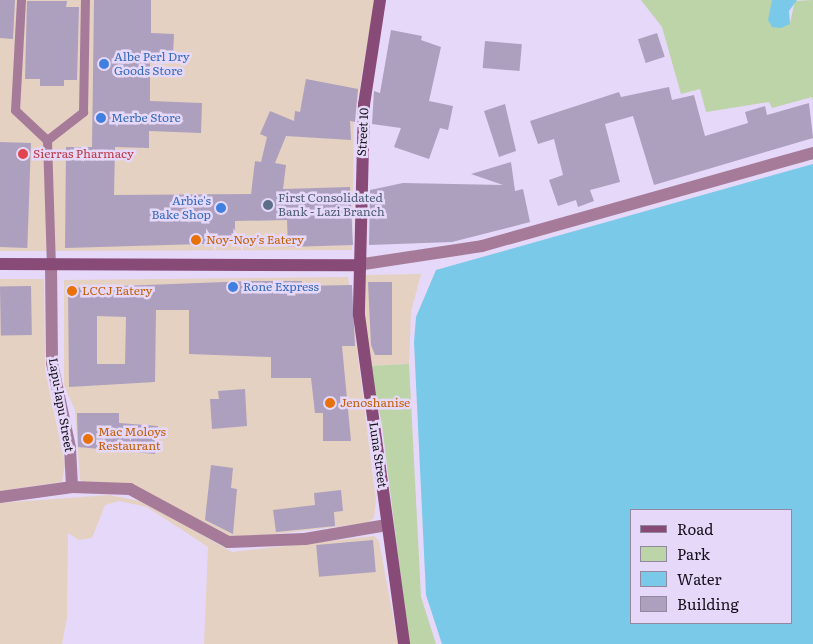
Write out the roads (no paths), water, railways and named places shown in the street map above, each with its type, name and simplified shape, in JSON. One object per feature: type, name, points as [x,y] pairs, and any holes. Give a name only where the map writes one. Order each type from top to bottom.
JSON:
[{"type":"street","name":"Street 10","points":[[357,265],[364,104],[380,0]]},
{"type":"street","points":[[0,264],[357,265],[482,246],[813,153]]},
{"type":"street","name":"Lapu-lapu Street","points":[[51,264],[52,364],[70,448],[72,487]]},
{"type":"street","name":"Luna Street","points":[[357,265],[361,340],[404,644]]},
{"type":"street","points":[[0,497],[72,487],[130,489],[228,542],[305,539],[387,525]]},
{"type":"lane","points":[[20,0],[15,110],[47,140],[51,264]]},
{"type":"lane","points":[[47,140],[83,112],[85,0]]},
{"type":"water","points":[[772,0],[797,0],[789,11],[790,24],[781,28],[772,27],[768,20]]},
{"type":"water","points":[[813,164],[813,644],[442,644],[426,595],[414,342],[416,317],[436,270]]},
{"type":"place","name":"Albe Perl Dry Goods Store","points":[[104,64]]},
{"type":"place","name":"Merbe Store","points":[[101,118]]},
{"type":"place","name":"Sierras Pharmacy","points":[[23,154]]},
{"type":"place","name":"First Consolidated Bank - Lazi Branch","points":[[268,205]]},
{"type":"place","name":"Arbie's Bake Shop","points":[[221,208]]},
{"type":"place","name":"Noy-Noy's Eatery","points":[[196,240]]},
{"type":"place","name":"Rone Express","points":[[233,287]]},
{"type":"place","name":"LCCJ Eatery","points":[[72,291]]},
{"type":"place","name":"Jenoshanise","points":[[330,403]]},
{"type":"place","name":"Mac Moloys Restaurant","points":[[88,439]]}]
